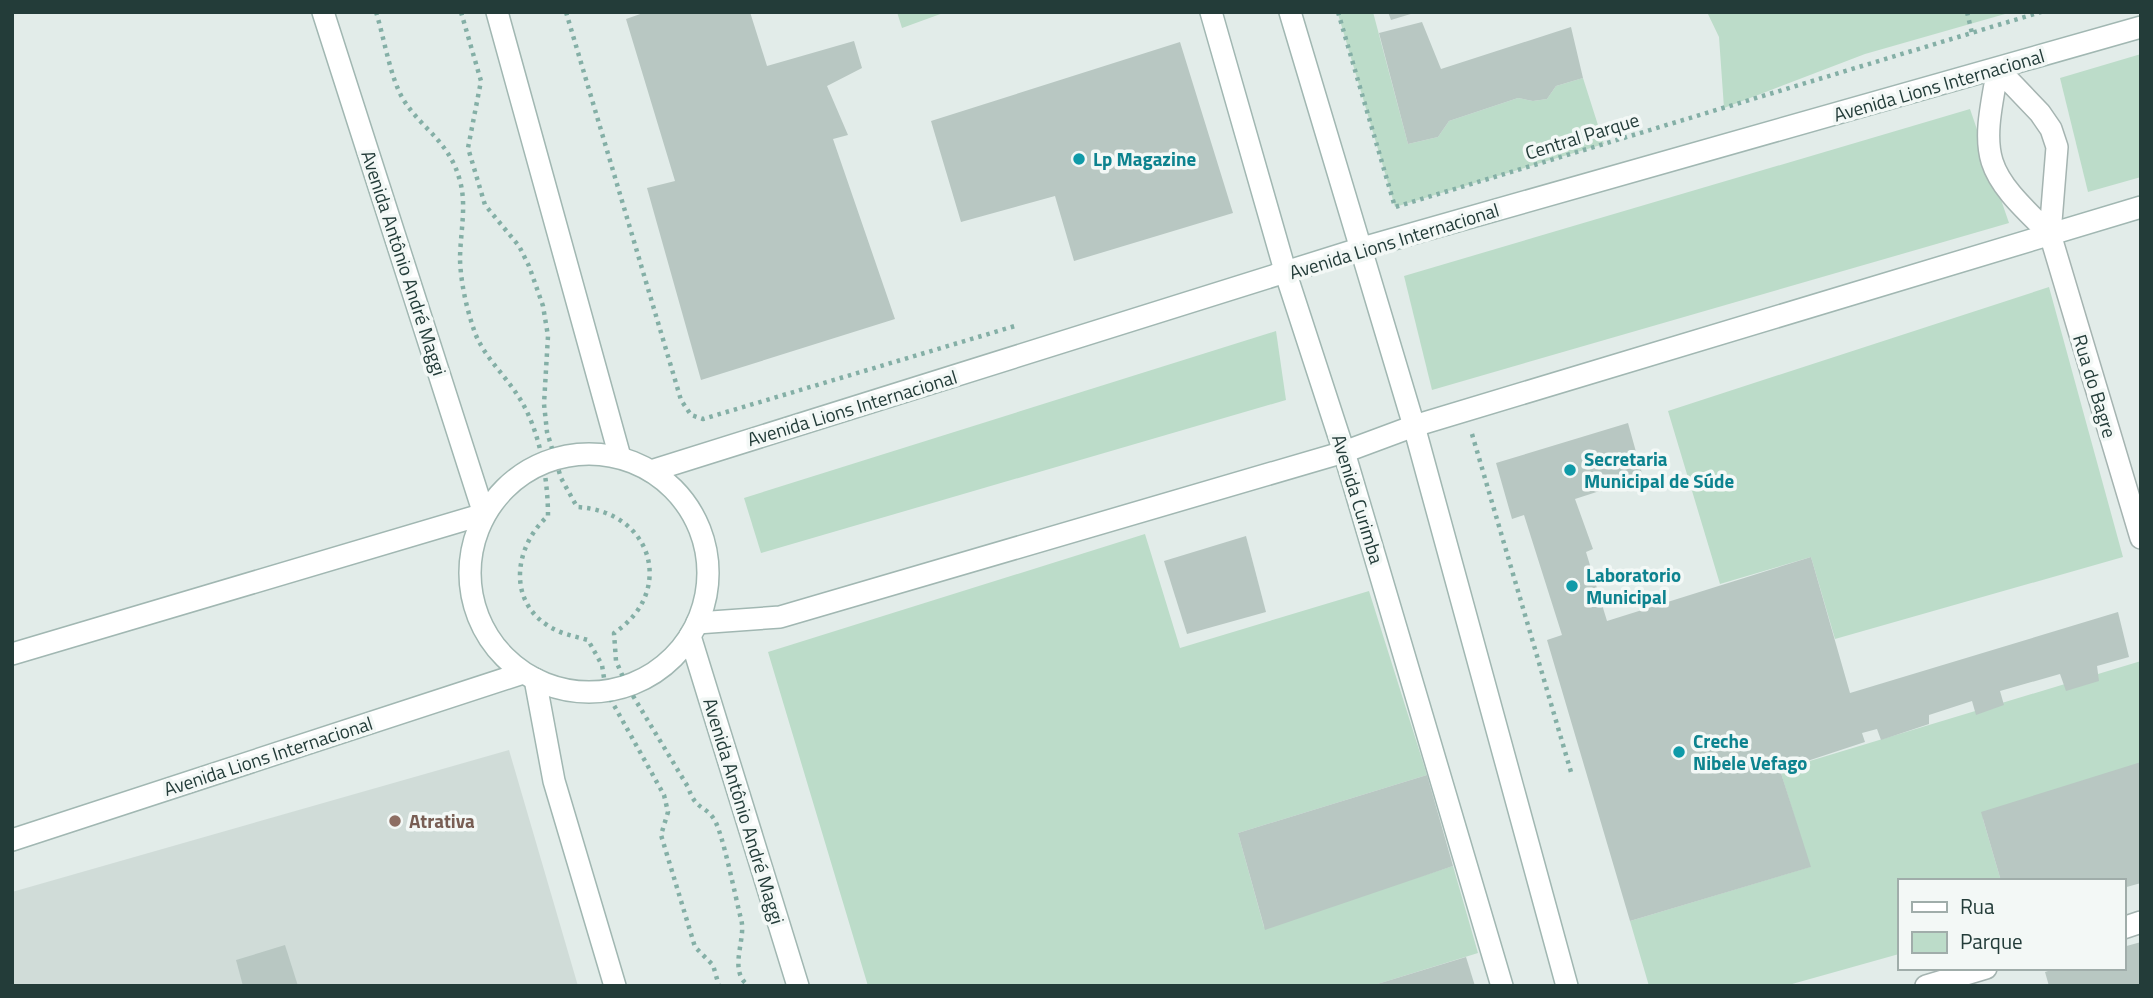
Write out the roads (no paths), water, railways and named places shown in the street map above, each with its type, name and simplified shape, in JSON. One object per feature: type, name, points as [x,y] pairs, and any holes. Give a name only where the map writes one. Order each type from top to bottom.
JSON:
[{"type":"street","name":"Avenida Antônio André Maggi","points":[[323,12],[484,514]]},
{"type":"street","points":[[497,12],[620,457]]},
{"type":"street","name":"Avenida Curimba","points":[[1212,12],[1286,274],[1344,452],[1502,986]]},
{"type":"street","points":[[1290,12],[1414,426],[1567,986]]},
{"type":"street","name":"Avenida Lions Internacional","points":[[651,471],[1362,248],[2141,27]]},
{"type":"street","name":"Rua do Bagre","points":[[1998,69],[1987,137],[1990,157],[2008,194],[2050,234]]},
{"type":"street","name":"Rua do Bagre","points":[[1998,69],[2015,84],[2051,129],[2058,162],[2050,234],[2141,538]]},
{"type":"street","points":[[693,629],[780,617],[1344,452],[1414,426],[2141,207]]},
{"type":"street","points":[[587,453],[620,457],[651,471],[674,488],[685,504],[703,538],[708,567],[706,596],[693,629],[673,657],[652,674],[616,689],[570,690],[529,676],[499,651],[481,623],[470,592],[470,558],[484,514],[499,493],[518,476],[547,460],[587,453]]},
{"type":"street","points":[[12,654],[484,514]]},
{"type":"street","name":"Avenida Antônio André Maggi","points":[[693,629],[798,986]]},
{"type":"street","points":[[529,676],[554,781],[615,986]]},
{"type":"street","name":"Avenida Lions Internacional","points":[[12,840],[529,676]]},
{"type":"street","points":[[1926,986],[1979,970]]},
{"type":"place","name":"Lp Magazine","points":[[1079,159]]},
{"type":"place","name":"Secretaria Municipal de Súde","points":[[1570,470]]},
{"type":"place","name":"Laboratorio Municipal","points":[[1572,586]]},
{"type":"place","name":"Creche Nibele Vefago","points":[[1679,752]]},
{"type":"place","name":"Atrativa","points":[[395,821]]}]
